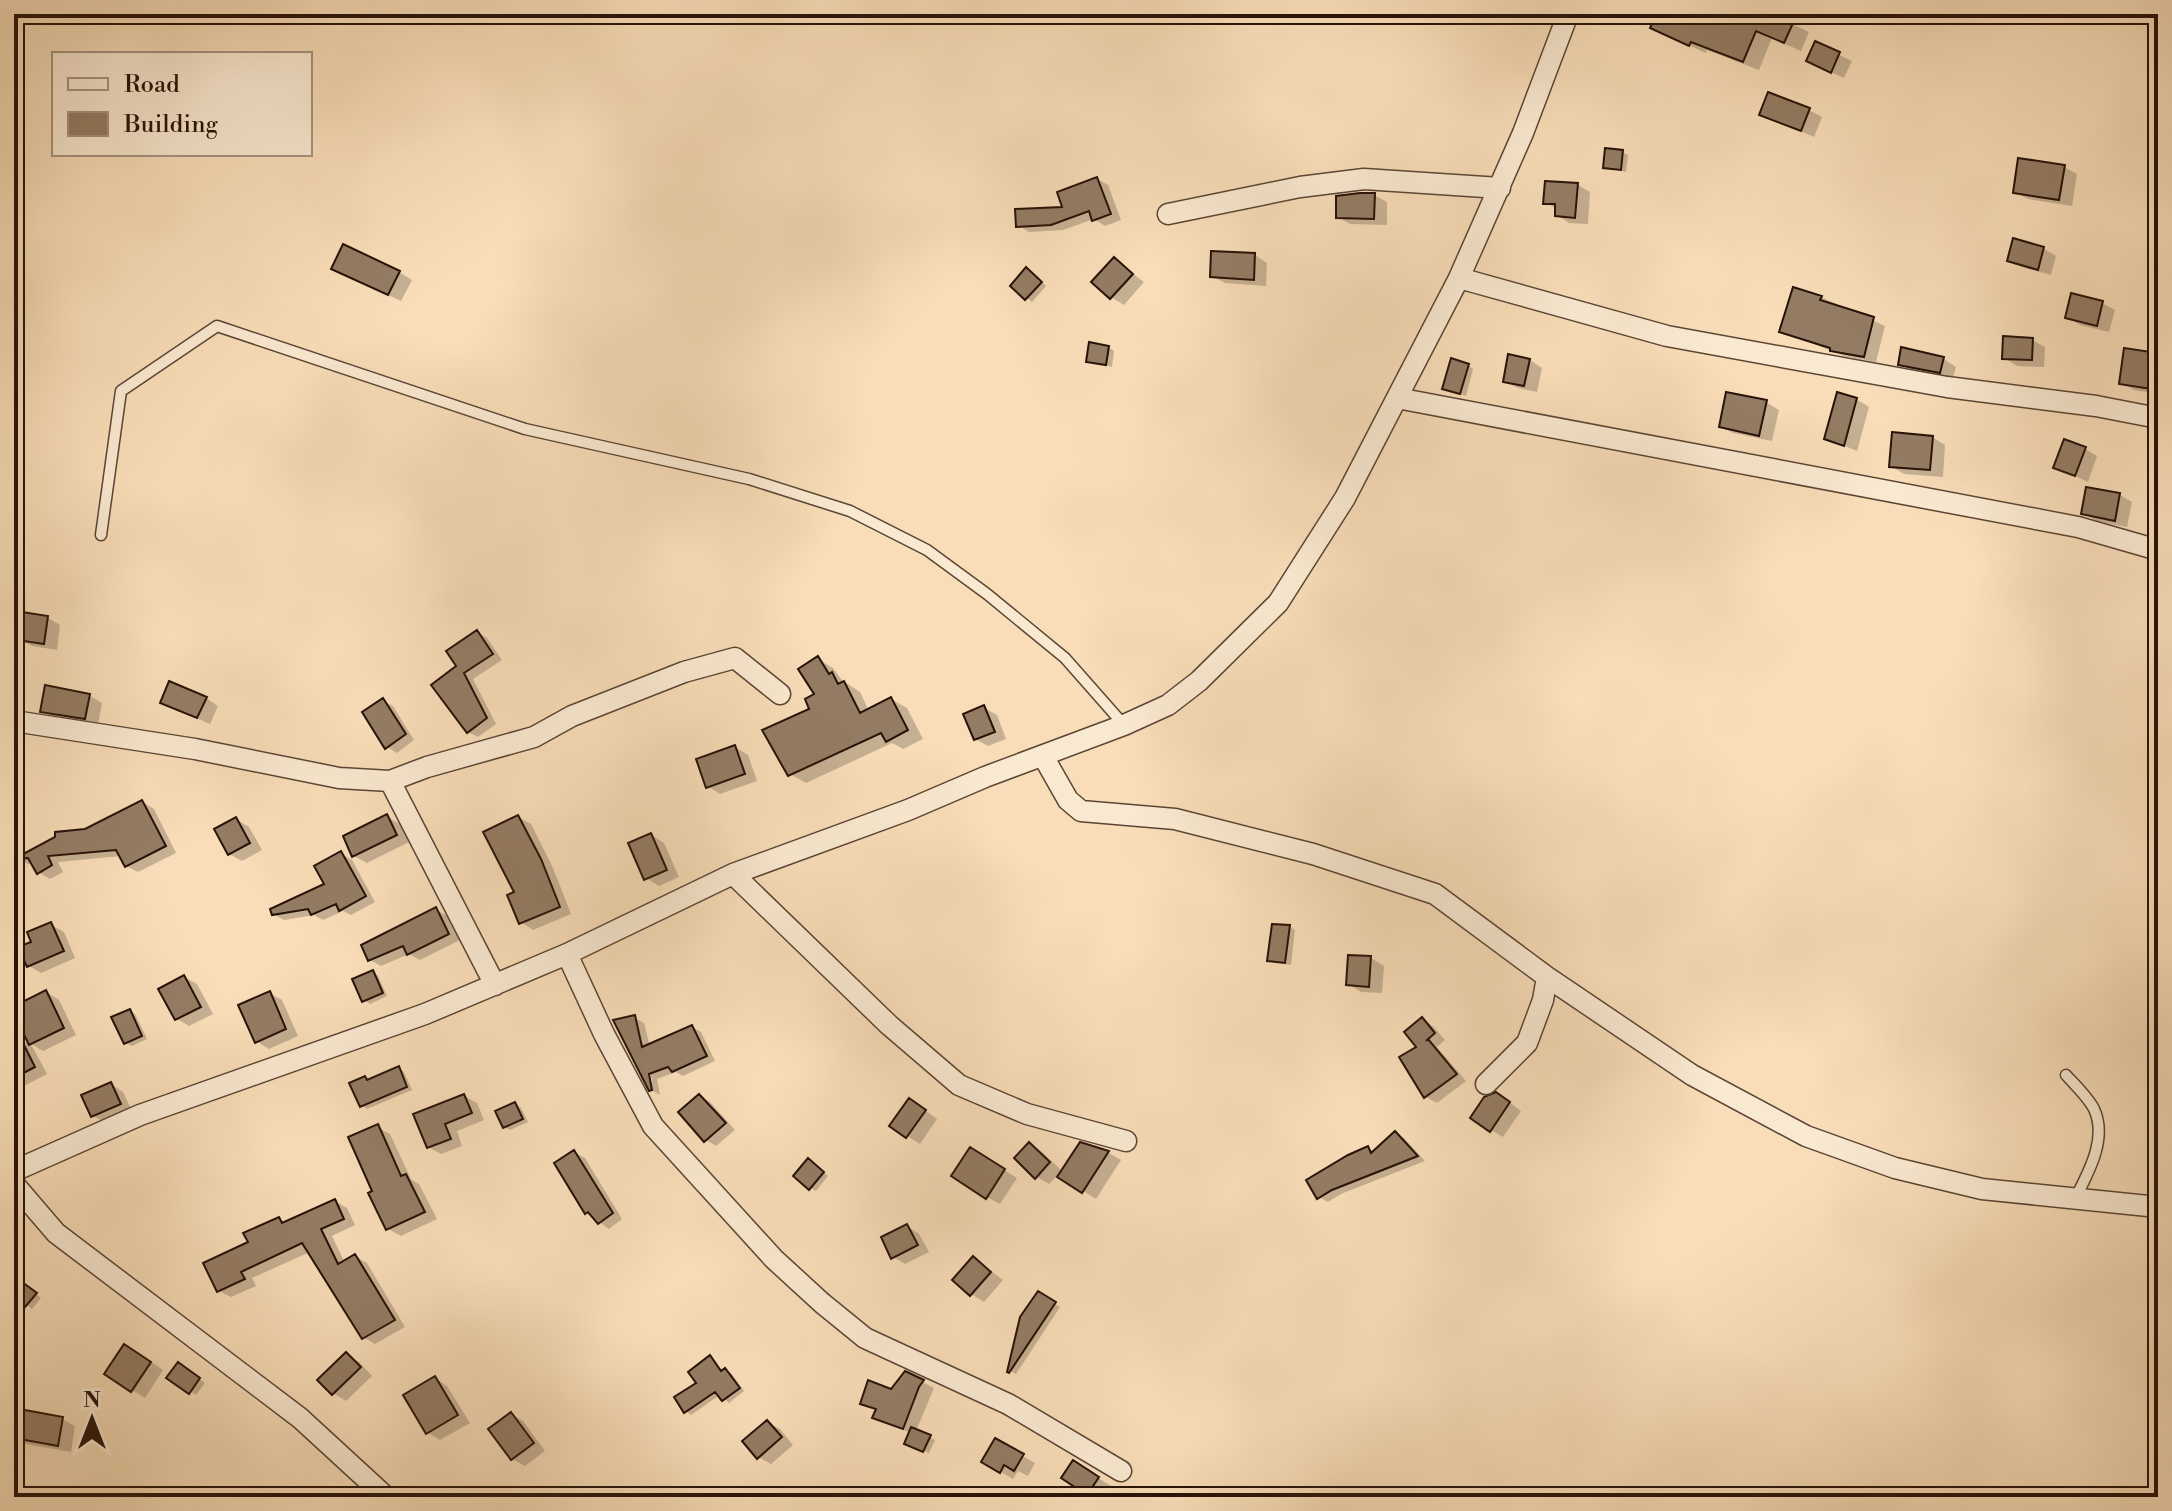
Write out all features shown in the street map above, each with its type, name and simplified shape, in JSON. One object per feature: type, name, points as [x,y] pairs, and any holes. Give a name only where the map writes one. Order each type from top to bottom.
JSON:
[{"type":"street","points":[[14,1171],[140,1115],[425,1014],[567,954],[733,874],[908,810],[1168,705],[1199,681],[1278,603],[1345,498],[1459,278],[1500,188],[1568,14]]},
{"type":"street","points":[[1168,214],[1300,187],[1364,179],[1500,188]]},
{"type":"street","points":[[1459,278],[1667,336],[1947,387],[2096,406],[2158,418]]},
{"type":"street","points":[[1397,398],[2078,527],[2158,550]]},
{"type":"street","points":[[14,721],[195,749],[339,778],[390,781],[427,767],[534,737],[572,716],[684,672],[735,658],[780,694]]},
{"type":"street","points":[[1043,756],[1068,800],[1081,811],[1175,819],[1313,854],[1435,894],[1547,977],[1692,1075],[1806,1136],[1895,1168],[1982,1189],[2158,1207]]},
{"type":"street","points":[[390,781],[495,985]]},
{"type":"street","points":[[733,874],[889,1025],[959,1085],[1027,1114],[1126,1141]]},
{"type":"street","points":[[567,954],[604,1034],[653,1126],[774,1259],[865,1338],[1008,1404],[1121,1471]]},
{"type":"street","points":[[1486,1084],[1527,1043],[1543,1000],[1547,977]]},
{"type":"street","points":[[14,1184],[56,1233],[300,1418],[386,1497]]},
{"type":"lane","points":[[101,535],[121,391],[217,326],[525,429],[749,479],[850,511],[927,550],[987,594],[1065,658],[1124,725]]},
{"type":"lane","points":[[2066,1075],[2094,1109],[2099,1127],[2094,1160],[2075,1199]]},
{"type":"building","points":[[1656,14],[1779,14],[1794,21],[1784,43],[1756,31],[1743,62],[1691,42],[1689,46],[1650,28]]},
{"type":"building","points":[[1815,41],[1840,52],[1831,73],[1806,61]]},
{"type":"building","points":[[1768,92],[1810,108],[1801,131],[1759,115]]},
{"type":"building","points":[[1605,148],[1623,150],[1621,170],[1603,168]]},
{"type":"building","points":[[2018,158],[2065,165],[2059,200],[2013,193]]},
{"type":"building","points":[[1097,177],[1111,214],[1092,221],[1089,211],[1051,225],[1016,227],[1015,209],[1062,207],[1057,192]]},
{"type":"building","points":[[1545,181],[1578,183],[1575,218],[1555,216],[1555,204],[1543,204]]},
{"type":"building","points":[[1375,193],[1374,219],[1336,218],[1336,196]]},
{"type":"building","points":[[2013,238],[2044,247],[2038,270],[2007,261]]},
{"type":"building","points":[[343,244],[400,271],[388,295],[331,269]]},
{"type":"building","points":[[1211,251],[1255,253],[1254,280],[1210,277]]},
{"type":"building","points":[[1114,257],[1133,274],[1110,299],[1091,282]]},
{"type":"building","points":[[1026,267],[1042,282],[1025,300],[1010,286]]},
{"type":"building","points":[[1793,287],[1822,296],[1820,300],[1874,317],[1864,357],[1830,351],[1830,348],[1779,332]]},
{"type":"building","points":[[2071,293],[2103,301],[2097,326],[2065,318]]},
{"type":"building","points":[[2003,336],[2033,338],[2032,360],[2002,359]]},
{"type":"building","points":[[1089,342],[1109,346],[1106,365],[1086,362]]},
{"type":"building","points":[[1901,347],[1944,357],[1940,373],[1898,365]]},
{"type":"building","points":[[2124,348],[2158,353],[2158,390],[2119,384]]},
{"type":"building","points":[[1508,354],[1530,359],[1524,386],[1503,382]]},
{"type":"building","points":[[1451,358],[1469,364],[1460,394],[1442,389]]},
{"type":"building","points":[[1726,392],[1767,400],[1759,436],[1719,427]]},
{"type":"building","points":[[1837,392],[1857,398],[1844,446],[1824,439]]},
{"type":"building","points":[[1892,432],[1933,436],[1930,470],[1889,467]]},
{"type":"building","points":[[2064,439],[2086,447],[2075,476],[2053,468]]},
{"type":"building","points":[[2086,487],[2120,493],[2115,521],[2081,514]]},
{"type":"building","points":[[22,612],[48,616],[44,644],[17,640]]},
{"type":"building","points":[[477,630],[493,654],[464,673],[487,718],[467,733],[431,685],[456,666],[446,651]]},
{"type":"building","points":[[818,656],[838,684],[844,681],[860,713],[891,697],[908,730],[886,742],[881,733],[788,776],[762,730],[809,709],[805,699],[814,694],[798,669]]},
{"type":"building","points":[[169,681],[207,697],[197,718],[160,703]]},
{"type":"building","points":[[45,685],[90,694],[85,719],[40,712]]},
{"type":"building","points":[[383,698],[406,734],[385,749],[362,712]]},
{"type":"building","points":[[984,705],[995,732],[974,740],[963,714]]},
{"type":"building","points":[[735,745],[745,774],[706,788],[696,759]]},
{"type":"building","points":[[142,800],[166,846],[125,867],[116,850],[48,856],[52,865],[37,874],[28,858],[14,859],[55,837],[55,832],[85,829]]},
{"type":"building","points":[[387,814],[397,835],[352,857],[343,836]]},
{"type":"building","points":[[518,815],[541,859],[560,907],[519,924],[507,895],[514,892],[483,832]]},
{"type":"building","points":[[236,817],[250,843],[228,855],[214,829]]},
{"type":"building","points":[[651,833],[667,870],[644,880],[628,843]]},
{"type":"building","points":[[341,851],[366,896],[339,911],[336,904],[311,915],[308,909],[272,915],[270,909],[324,884],[314,866]]},
{"type":"building","points":[[436,907],[449,934],[407,955],[403,946],[368,961],[361,945]]},
{"type":"building","points":[[51,922],[64,951],[27,967],[18,947],[31,942],[27,932]]},
{"type":"building","points":[[1272,924],[1290,925],[1285,963],[1267,961]]},
{"type":"building","points":[[1348,955],[1371,956],[1369,987],[1346,985]]},
{"type":"building","points":[[373,970],[383,993],[362,1002],[352,979]]},
{"type":"building","points":[[184,975],[201,1007],[175,1020],[158,989]]},
{"type":"building","points":[[46,990],[64,1028],[29,1045],[14,1014],[14,1006]]},
{"type":"building","points":[[270,991],[286,1029],[255,1043],[238,1005]]},
{"type":"building","points":[[130,1009],[142,1036],[124,1044],[111,1017]]},
{"type":"building","points":[[635,1015],[642,1047],[692,1025],[707,1056],[672,1072],[668,1067],[649,1074],[652,1090],[649,1091],[613,1020]]},
{"type":"building","points":[[1422,1017],[1435,1033],[1428,1039],[1457,1074],[1424,1098],[1399,1057],[1416,1047],[1404,1032]]},
{"type":"building","points":[[14,1025],[35,1067],[14,1078]]},
{"type":"building","points":[[399,1066],[407,1087],[360,1107],[349,1083],[365,1076],[367,1080]]},
{"type":"building","points":[[111,1082],[121,1104],[91,1117],[81,1095]]},
{"type":"building","points":[[1496,1092],[1510,1102],[1490,1132],[1470,1118],[1484,1097]]},
{"type":"building","points":[[464,1094],[472,1113],[445,1124],[451,1139],[427,1148],[413,1114]]},
{"type":"building","points":[[699,1094],[726,1123],[704,1142],[678,1112]]},
{"type":"building","points":[[909,1098],[926,1110],[906,1138],[889,1126]]},
{"type":"building","points":[[515,1102],[523,1119],[503,1128],[495,1111]]},
{"type":"building","points":[[378,1124],[401,1176],[406,1174],[425,1212],[386,1230],[368,1193],[372,1191],[348,1137]]},
{"type":"building","points":[[1395,1131],[1418,1156],[1332,1190],[1317,1199],[1306,1180],[1368,1146],[1371,1153]]},
{"type":"building","points":[[1029,1142],[1050,1162],[1035,1179],[1014,1158]]},
{"type":"building","points":[[1080,1142],[1109,1151],[1082,1193],[1057,1177]]},
{"type":"building","points":[[970,1147],[1005,1169],[986,1199],[951,1176]]},
{"type":"building","points":[[574,1150],[613,1213],[598,1224],[588,1212],[585,1214],[554,1163]]},
{"type":"building","points":[[808,1158],[824,1172],[809,1190],[793,1176]]},
{"type":"building","points":[[335,1199],[344,1219],[321,1229],[338,1264],[355,1254],[395,1320],[362,1339],[302,1243],[241,1272],[245,1279],[217,1292],[203,1263],[248,1242],[243,1233],[279,1217],[282,1223]]},
{"type":"building","points":[[907,1224],[918,1245],[891,1259],[881,1237]]},
{"type":"building","points":[[973,1256],[991,1272],[970,1296],[952,1280]]},
{"type":"building","points":[[22,1282],[37,1293],[25,1307],[14,1298],[14,1292]]},
{"type":"building","points":[[1038,1291],[1056,1302],[1009,1373],[1020,1317]]},
{"type":"building","points":[[124,1344],[151,1362],[131,1392],[104,1374]]},
{"type":"building","points":[[346,1352],[361,1367],[332,1395],[317,1380]]},
{"type":"building","points":[[710,1355],[721,1371],[725,1368],[740,1388],[722,1401],[715,1392],[684,1413],[674,1397],[696,1383],[688,1372]]},
{"type":"building","points":[[178,1362],[200,1378],[189,1394],[166,1378]]},
{"type":"building","points":[[905,1371],[924,1380],[903,1429],[872,1418],[876,1409],[860,1404],[868,1380],[891,1389]]},
{"type":"building","points":[[435,1376],[458,1415],[426,1434],[403,1395]]},
{"type":"building","points":[[14,1408],[63,1417],[58,1446],[14,1438]]},
{"type":"building","points":[[511,1412],[534,1443],[511,1460],[488,1429]]},
{"type":"building","points":[[767,1420],[782,1437],[757,1459],[742,1441]]},
{"type":"building","points":[[911,1427],[931,1435],[923,1452],[904,1444]]},
{"type":"building","points":[[995,1438],[1024,1454],[1014,1471],[1004,1465],[1000,1473],[981,1462]]},
{"type":"building","points":[[1073,1460],[1099,1477],[1087,1495],[1061,1478]]}]
